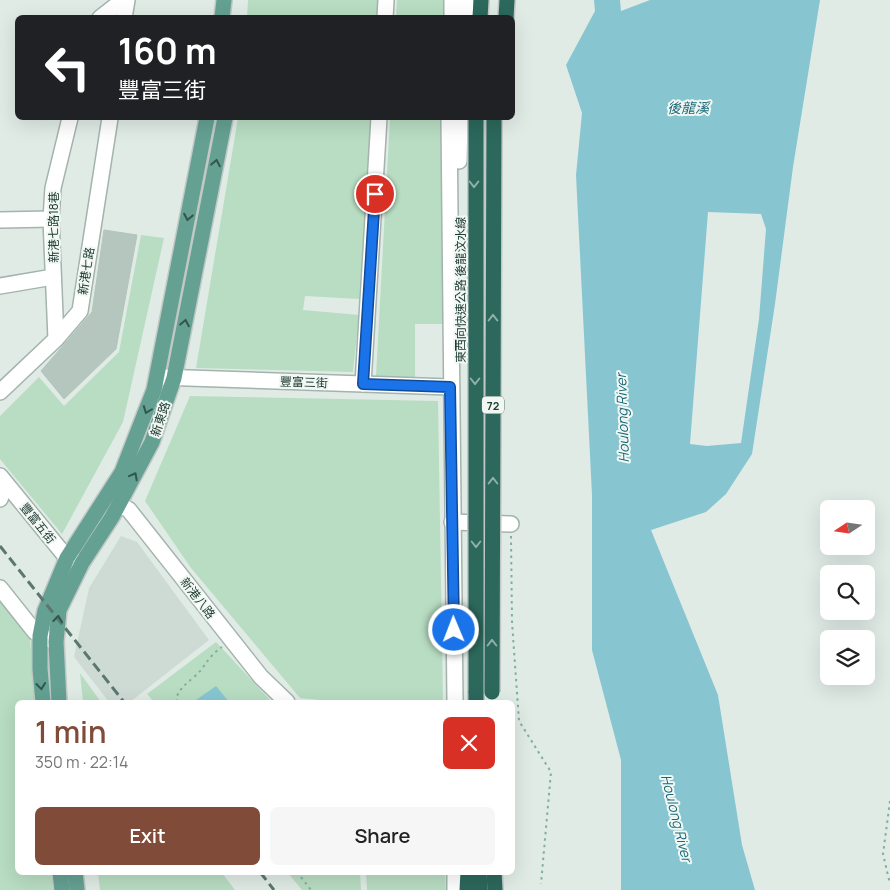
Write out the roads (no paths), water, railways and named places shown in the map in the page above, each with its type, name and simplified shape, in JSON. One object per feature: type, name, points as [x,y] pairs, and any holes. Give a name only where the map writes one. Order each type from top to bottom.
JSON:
[{"type":"highway","points":[[470,15],[471,0]]},
{"type":"highway","points":[[480,15],[481,0]]},
{"type":"highway","points":[[497,15],[498,0]]},
{"type":"highway","points":[[506,15],[507,0]]},
{"type":"highway","points":[[470,120],[474,158]]},
{"type":"highway","name":"東西向快速公路 後龍汶水線","points":[[476,120],[474,158],[476,697]]},
{"type":"highway","name":"72","points":[[492,697],[493,138],[495,120]]},
{"type":"highway","points":[[467,890],[468,875]]},
{"type":"highway","points":[[479,875],[480,890]]},
{"type":"highway","points":[[494,875],[495,890]]},
{"type":"main road","points":[[222,15],[224,0]]},
{"type":"main road","points":[[230,0],[230,15]]},
{"type":"main road","name":"新東路","points":[[59,700],[56,642],[59,610],[113,500],[158,377],[207,120]]},
{"type":"main road","name":"新東路","points":[[43,700],[40,636],[44,611],[67,558],[113,500],[152,442],[174,378],[225,120]]},
{"type":"main road","points":[[60,875],[62,890]]},
{"type":"main road","points":[[75,875],[77,890]]},
{"type":"street","points":[[104,15],[123,0]]},
{"type":"street","points":[[124,15],[127,0]]},
{"type":"street","points":[[385,15],[386,0]]},
{"type":"street","points":[[452,0],[452,15]]},
{"type":"street","points":[[465,15],[466,0]]},
{"type":"street","name":"新港七路18巷","points":[[56,340],[51,219],[52,188],[69,120]]},
{"type":"street","name":"新港七路","points":[[0,392],[56,340],[80,311],[110,120]]},
{"type":"street","points":[[363,384],[379,120]]},
{"type":"street","points":[[449,120],[450,387],[455,700]]},
{"type":"street","points":[[450,340],[460,120]]},
{"type":"street","points":[[0,220],[51,219]]},
{"type":"street","points":[[0,286],[53,276]]},
{"type":"street","name":"豐富三街","points":[[158,377],[450,387]]},
{"type":"street","points":[[0,499],[3,480]]},
{"type":"street","name":"豐富五街","points":[[3,480],[67,558]]},
{"type":"street","name":"新港八路","points":[[113,500],[129,510],[261,677],[285,700]]},
{"type":"street","points":[[452,522],[511,524]]},
{"type":"street","points":[[67,558],[82,563]]},
{"type":"street","points":[[0,588],[35,632],[56,642]]},
{"type":"street","points":[[455,875],[455,890]]},
{"type":"water","name":"後龍溪","points":[[594,0],[620,0],[621,11],[650,0],[820,0],[793,167],[775,304],[752,454],[726,494],[706,512],[651,530],[718,695],[742,845],[755,890],[621,890],[621,760],[592,650],[592,495],[576,175],[582,113],[566,65],[595,11]],"holes":[[[708,212],[761,214],[766,229],[759,319],[741,443],[707,446],[690,444]]]},
{"type":"water","points":[[216,686],[227,700],[196,700]]},
{"type":"railway","points":[[0,546],[122,700]]},
{"type":"railway","points":[[262,875],[274,890]]},
{"type":"water label","name":"Houlong River","points":[[622,418]]},
{"type":"water label","name":"Houlong River","points":[[677,818]]}]
